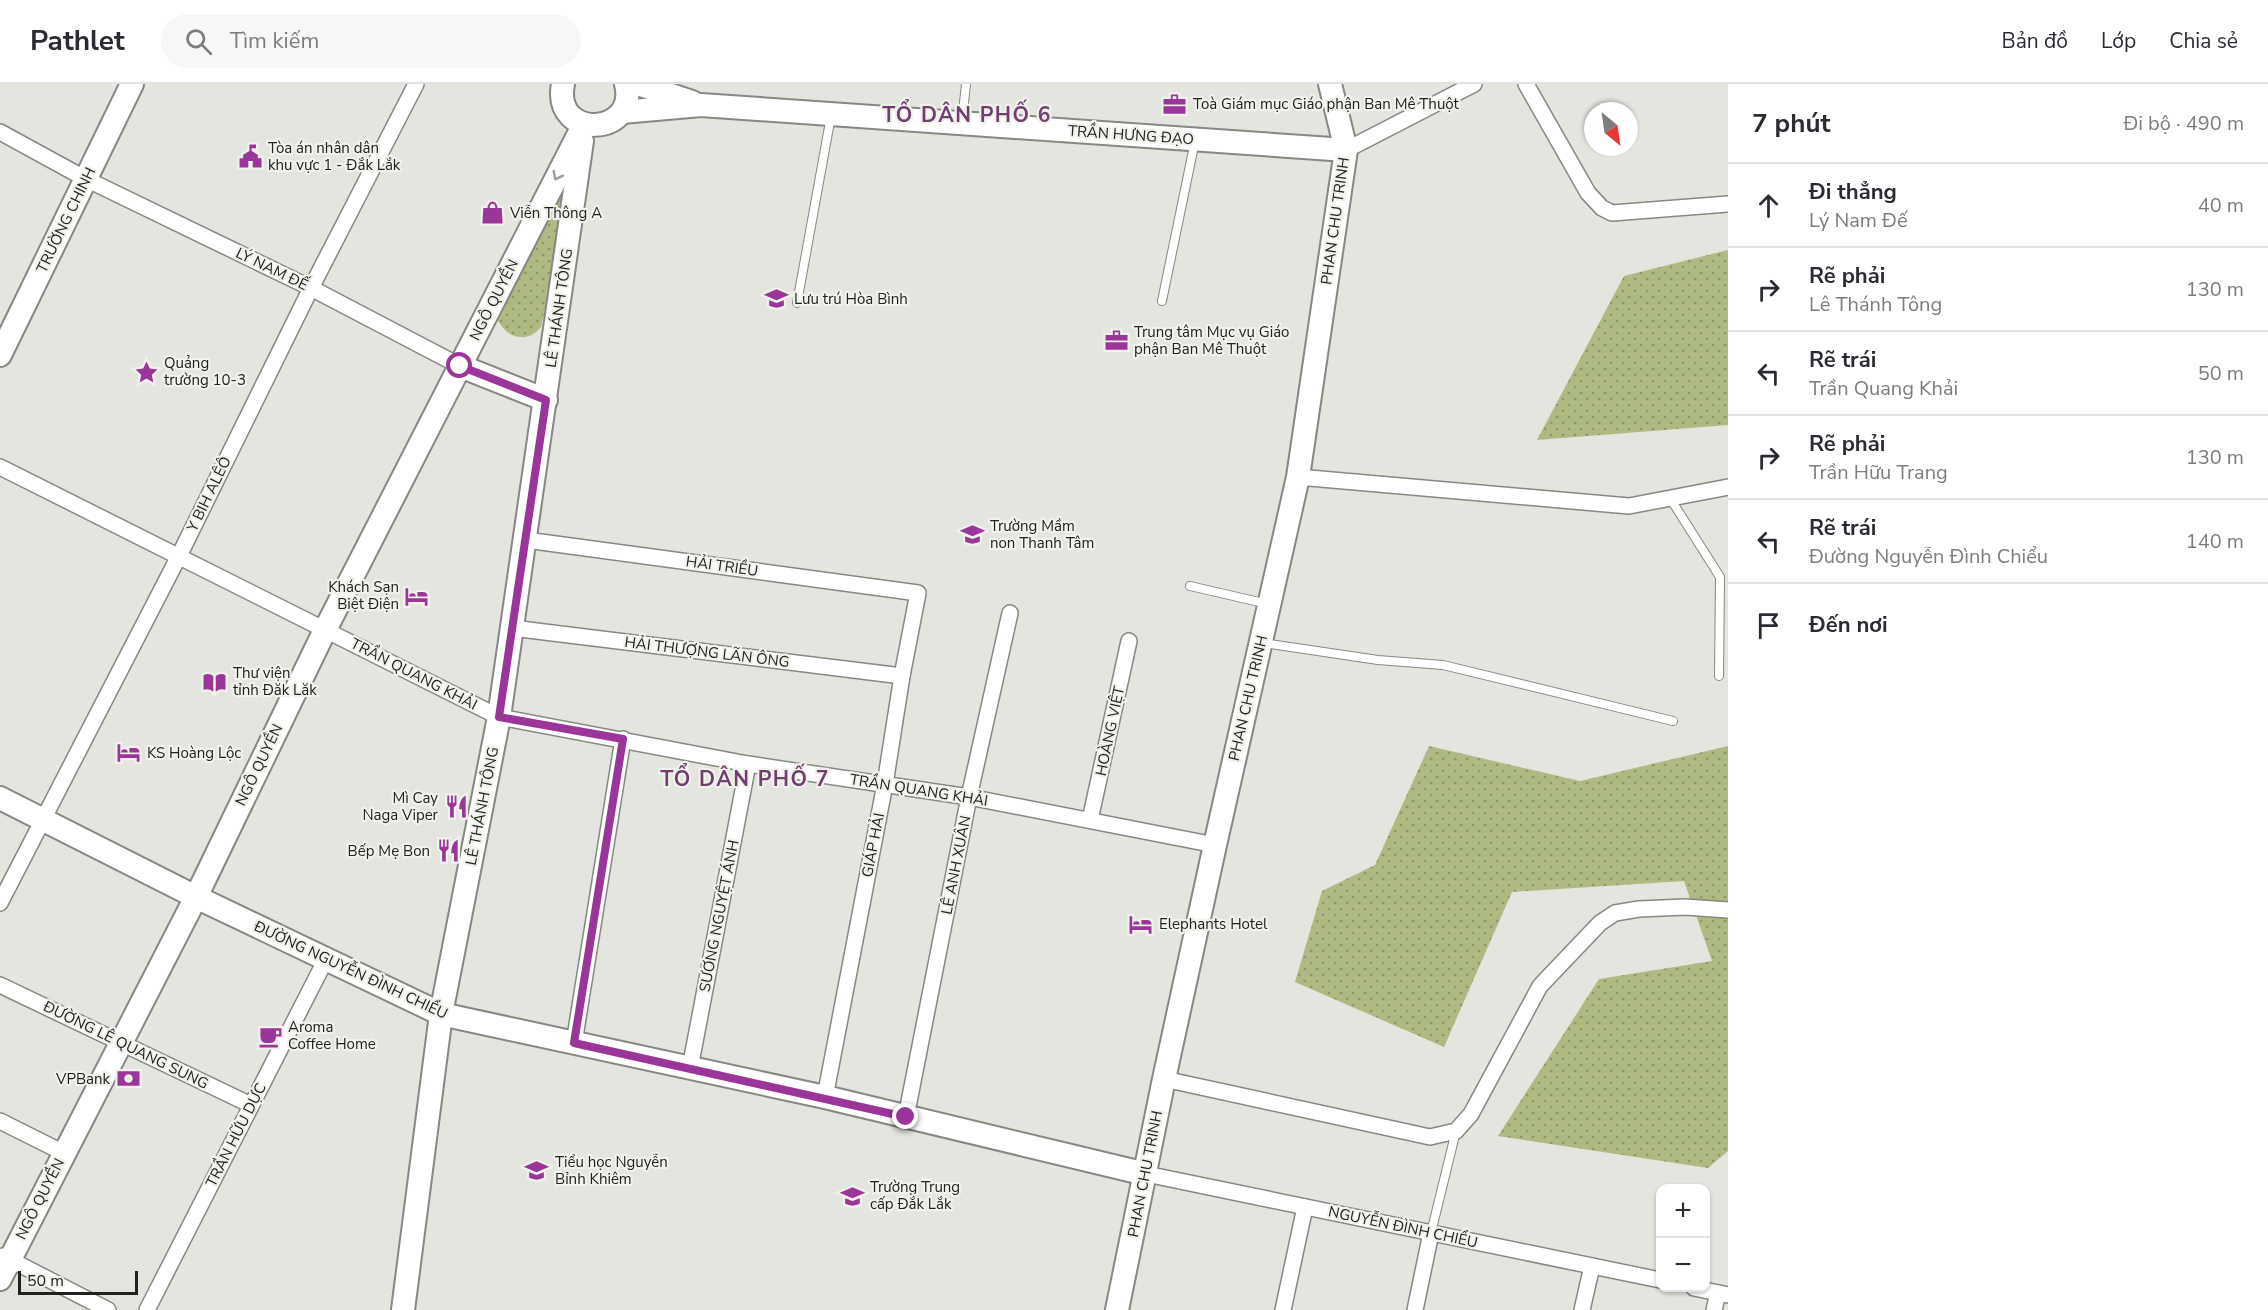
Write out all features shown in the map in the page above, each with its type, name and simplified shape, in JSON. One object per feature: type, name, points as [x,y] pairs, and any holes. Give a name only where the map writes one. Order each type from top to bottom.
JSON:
[{"type":"street","name":"TRƯỜNG CHINH","points":[[0,355],[132,84]]},
{"type":"street","name":"Y BIH ALÊÔ","points":[[0,903],[179,556],[311,288],[416,84]]},
{"type":"street","points":[[559,87],[567,112],[584,124],[595,126],[605,124],[622,112],[627,102],[626,84]]},
{"type":"street","name":"TRẦN HƯNG ĐẠO","points":[[638,84],[701,105]]},
{"type":"street","name":"PHAN CHU TRINH","points":[[1118,1310],[1164,1079],[1298,477],[1346,150],[1330,84]]},
{"type":"street","points":[[1346,150],[1474,84]]},
{"type":"street","points":[[1526,84],[1588,193],[1602,208],[1611,213],[1728,204]]},
{"type":"street","name":"TRẦN HƯNG ĐẠO","points":[[622,112],[701,105],[1346,150]]},
{"type":"street","name":"NGÔ QUYỀN","points":[[3,1264],[121,1043],[325,630],[584,124]]},
{"type":"street","name":"LÊ THÁNH TÔNG","points":[[403,1310],[441,1014],[499,717],[584,124]]},
{"type":"street","name":"LÝ NAM ĐẾ","points":[[0,132],[86,179],[311,288],[460,366],[546,400]]},
{"type":"street","name":"TRẦN QUANG KHẢI","points":[[0,467],[499,717],[748,764],[969,797],[1215,845]]},
{"type":"street","points":[[1298,477],[1629,506],[1728,487]]},
{"type":"street","name":"HẢI TRIỀU","points":[[526,540],[918,593]]},
{"type":"street","name":"GIÁP HẢI","points":[[825,1097],[885,784],[918,593]]},
{"type":"street","name":"LÊ ANH XUÂN","points":[[906,1117],[969,797],[1010,614]]},
{"type":"street","name":"HẢI THƯỢNG LÃN ÔNG","points":[[512,628],[902,676]]},
{"type":"street","name":"HOÀNG VIỆT","points":[[1090,820],[1129,641]]},
{"type":"street","points":[[574,1043],[623,739]]},
{"type":"street","name":"SƯƠNG NGUYỆT ÁNH","points":[[690,1068],[748,764]]},
{"type":"street","name":"ĐƯỜNG NGUYỄN ĐÌNH CHIỂU","points":[[0,798],[195,897],[441,1014],[825,1097],[1146,1174]]},
{"type":"street","points":[[1164,1079],[1430,1137],[1456,1131],[1471,1114],[1540,986],[1600,923],[1615,913],[1639,909],[1685,907],[1728,910]]},
{"type":"street","name":"TRẦN HỮU DỰC","points":[[147,1310],[326,959]]},
{"type":"street","name":"ĐƯỜNG LÊ QUANG SUNG","points":[[0,985],[251,1106]]},
{"type":"street","points":[[0,1121],[64,1153]]},
{"type":"street","name":"NGUYỄN ĐÌNH CHIỂU","points":[[1146,1174],[1656,1279]]},
{"type":"street","points":[[1283,1310],[1305,1207]]},
{"type":"street","points":[[1415,1310],[1431,1233]]},
{"type":"street","points":[[3,1264],[108,1310]]},
{"type":"street","points":[[1582,1310],[1592,1266]]},
{"type":"street","points":[[1714,1310],[1723,1294]]},
{"type":"lane","points":[[962,123],[966,84]]},
{"type":"lane","points":[[797,303],[831,114]]},
{"type":"lane","points":[[1162,301],[1195,139]]},
{"type":"lane","points":[[1670,498],[1720,576],[1719,676]]},
{"type":"lane","points":[[1190,586],[1269,605]]},
{"type":"lane","points":[[1260,643],[1378,660],[1443,664],[1673,721]]},
{"type":"lane","points":[[1431,1233],[1456,1131]]},
{"type":"green space","points":[[583,134],[541,327],[528,336],[515,336],[503,328],[496,315]]},
{"type":"green space","points":[[1728,250],[1728,425],[1537,440],[1624,276]]},
{"type":"green space","points":[[1429,746],[1580,781],[1728,746],[1728,1151],[1708,1168],[1498,1136],[1599,979],[1712,961],[1684,881],[1512,892],[1444,1047],[1295,982],[1322,891],[1375,865]]},
{"type":"place","name":"Toà Giám mục Giáo phận Ban Mê Thuột","points":[[1175,104]]},
{"type":"place","name":"Tòa án nhân dân khu vực 1 - Đắk Lắk","points":[[250,157]]},
{"type":"place","name":"Viễn Thông A","points":[[492,213]]},
{"type":"place","name":"Lưu trú Hòa Bình","points":[[776,299]]},
{"type":"place","name":"Trung tâm Mục vụ Giáo phận Ban Mê Thuột","points":[[1116,341]]},
{"type":"place","name":"Quảng trường 10-3","points":[[146,372]]},
{"type":"place","name":"Trường Mầm non Thanh Tâm","points":[[972,535]]},
{"type":"place","name":"Khách Sạn Biệt Điện","points":[[417,596]]},
{"type":"place","name":"Thư viện tỉnh Đăk Lăk","points":[[215,682]]},
{"type":"place","name":"KS Hoàng Lộc","points":[[129,753]]},
{"type":"place","name":"Mì Cay Naga Viper","points":[[456,807]]},
{"type":"place","name":"Bếp Mẹ Bon","points":[[448,851]]},
{"type":"place","name":"Elephants Hotel","points":[[1141,924]]},
{"type":"place","name":"Aroma Coffee Home","points":[[270,1036]]},
{"type":"place","name":"VPBank","points":[[128,1079]]},
{"type":"place","name":"Tiểu học Nguyễn Bỉnh Khiêm","points":[[537,1171]]},
{"type":"place","name":"Trường Trung cấp Đắk Lắk","points":[[852,1196]]},
{"type":"district","name":"TỔ DÂN PHỐ 6","points":[[967,115]]},
{"type":"district","name":"TỔ DÂN PHỐ 7","points":[[745,779]]},
{"type":"route","points":[[460,366],[546,400],[499,717],[623,739],[574,1043],[825,1097],[906,1117]]}]
